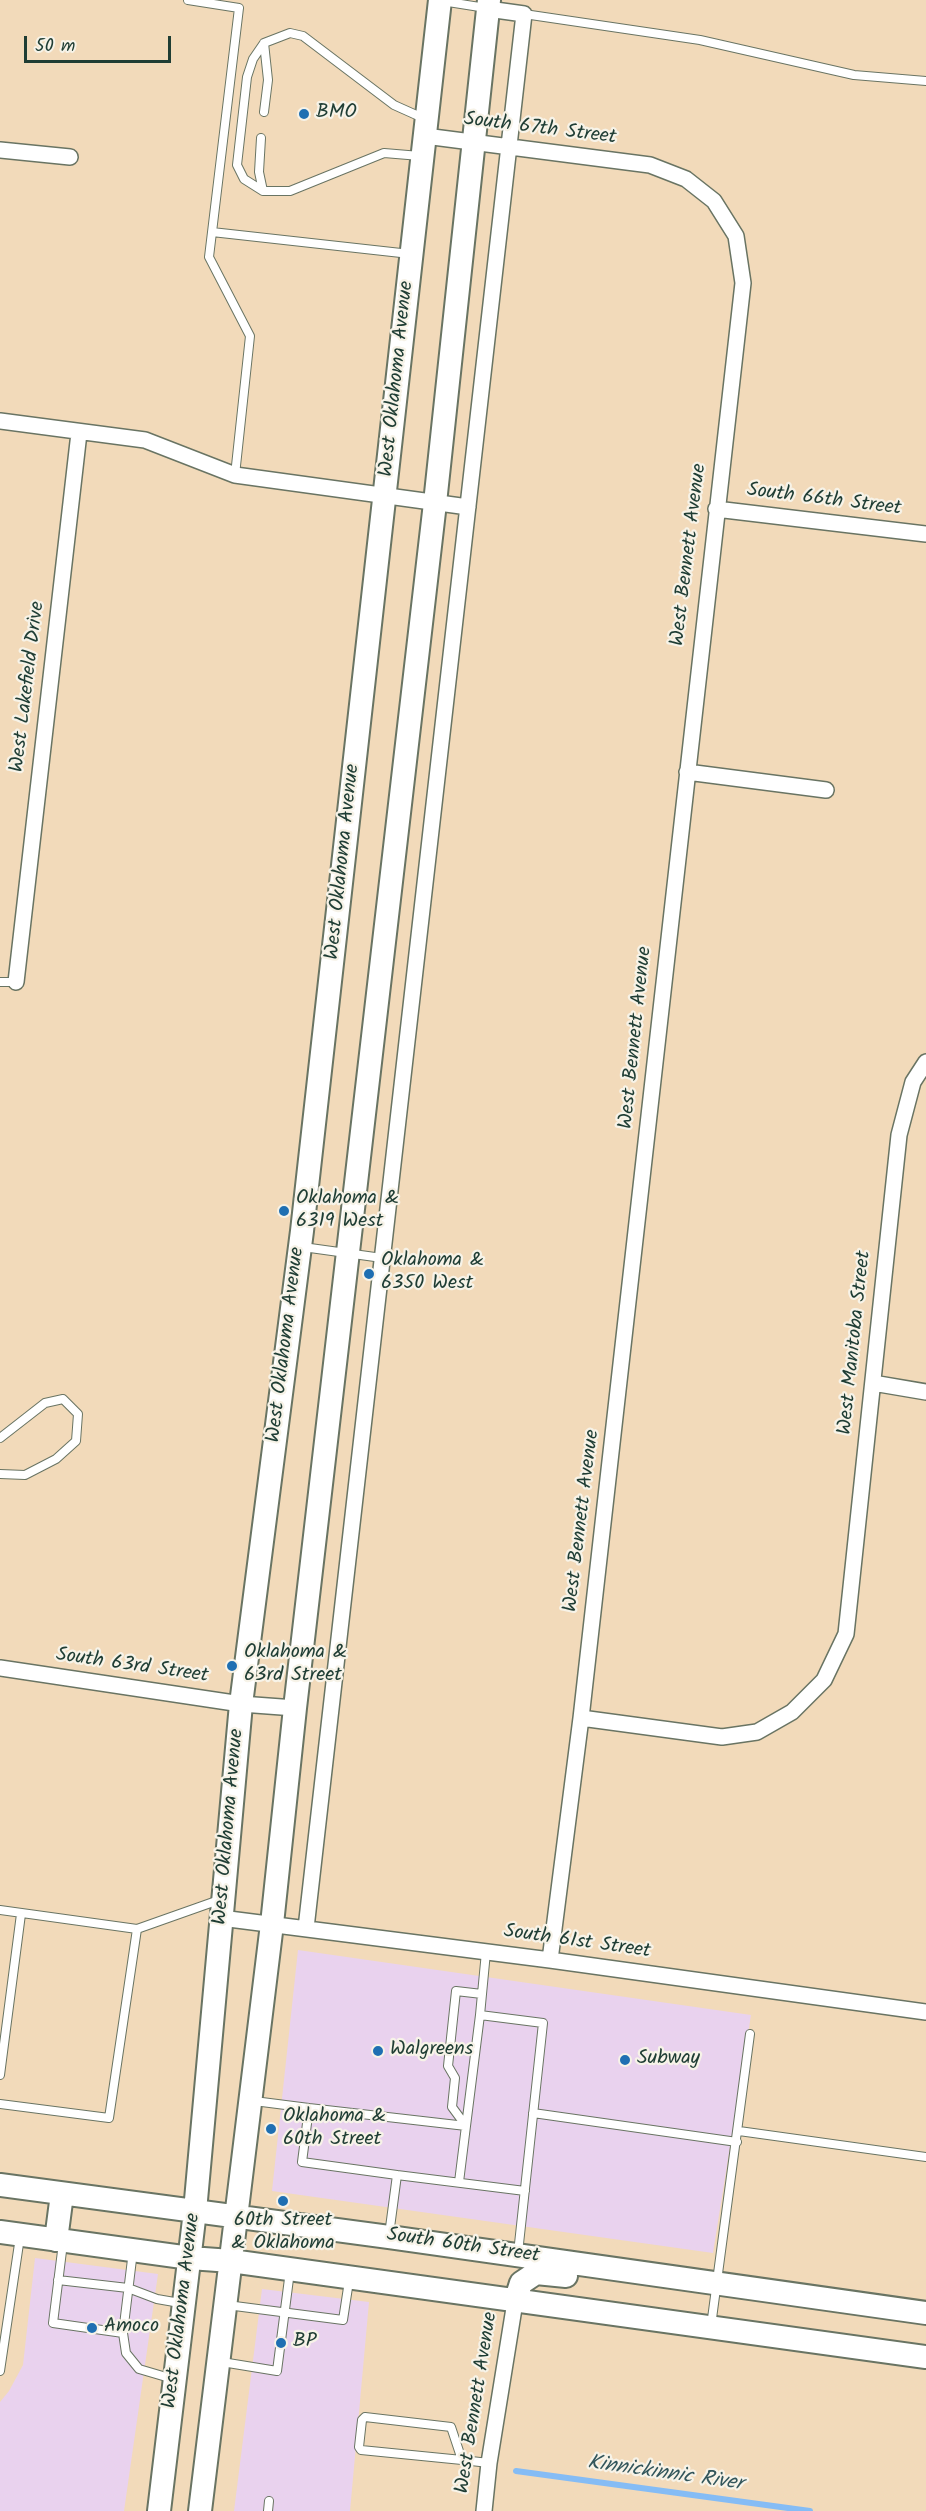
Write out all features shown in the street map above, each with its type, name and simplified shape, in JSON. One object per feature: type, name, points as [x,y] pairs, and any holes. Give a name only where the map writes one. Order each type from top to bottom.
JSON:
[{"type":"main road","name":"West Oklahoma Avenue","points":[[159,2511],[195,2211],[241,1704],[300,1246],[440,0]]},
{"type":"main road","points":[[200,2511],[252,2101],[295,1708],[435,503],[488,4]]},
{"type":"main road","name":"South 60th Street","points":[[0,2186],[238,2216],[926,2313]]},
{"type":"main road","points":[[60,2241],[62,2194]]},
{"type":"main road","points":[[10,2234],[190,2258],[231,2261],[926,2357]]},
{"type":"main road","points":[[515,2301],[521,2283],[536,2273],[585,2279],[661,2275]]},
{"type":"street","points":[[306,1928],[524,14],[488,4]]},
{"type":"street","name":"South 67th Street","points":[[425,137],[650,165]]},
{"type":"street","points":[[0,150],[70,157]]},
{"type":"street","name":"West Bennett Avenue","points":[[550,1960],[581,1718],[743,283],[736,236],[714,201],[686,179],[650,165]]},
{"type":"street","points":[[0,421],[145,440],[235,475],[468,507]]},
{"type":"street","name":"West Lakefield Drive","points":[[8,982],[79,433]]},
{"type":"street","name":"South 66th Street","points":[[716,509],[926,534]]},
{"type":"street","points":[[687,772],[825,790]]},
{"type":"street","name":"West Manitoba Street","points":[[581,1718],[722,1737],[757,1732],[792,1712],[824,1680],[846,1634],[899,1135],[913,1082],[926,1062]]},
{"type":"street","points":[[873,1383],[926,1392]]},
{"type":"street","name":"South 63rd Street","points":[[0,1668],[241,1704],[295,1708]]},
{"type":"street","name":"South 61st Street","points":[[222,1908],[272,1924],[926,2012]]},
{"type":"street","name":"West Bennett Avenue","points":[[484,2511],[489,2463],[515,2301]]},
{"type":"lane","points":[[188,0],[239,8],[209,257],[250,336],[235,475]]},
{"type":"lane","points":[[440,0],[488,4]]},
{"type":"lane","points":[[524,14],[700,40],[854,75],[926,81]]},
{"type":"lane","points":[[290,33],[303,36],[394,105],[425,137],[290,191],[263,190],[244,179],[237,165],[247,77],[253,59],[264,43],[290,33]]},
{"type":"lane","points":[[264,43],[268,80],[264,112]]},
{"type":"lane","points":[[261,138],[259,172],[263,190]]},
{"type":"lane","points":[[212,232],[412,255]]},
{"type":"lane","points":[[300,1246],[382,1258]]},
{"type":"lane","points":[[0,1438],[45,1403],[63,1399],[78,1414],[76,1441],[56,1459],[24,1475],[0,1474]]},
{"type":"lane","points":[[0,1910],[137,1929],[222,1908]]},
{"type":"lane","points":[[0,2075],[21,1914]]},
{"type":"lane","points":[[0,2104],[109,2118],[137,1929]]},
{"type":"lane","points":[[459,2182],[486,1952]]},
{"type":"lane","points":[[466,2126],[452,2107],[455,2078],[448,2066],[456,1991],[482,1994]]},
{"type":"lane","points":[[480,2015],[543,2023],[518,2255]]},
{"type":"lane","points":[[710,2327],[739,2131],[750,2034]]},
{"type":"lane","points":[[252,2101],[466,2126]]},
{"type":"lane","points":[[309,2108],[302,2162],[525,2191]]},
{"type":"lane","points":[[533,2113],[737,2142]]},
{"type":"lane","points":[[739,2131],[926,2157]]},
{"type":"lane","points":[[389,2237],[397,2175]]},
{"type":"lane","points":[[0,2371],[10,2234]]},
{"type":"lane","points":[[60,2241],[53,2323],[123,2333]]},
{"type":"lane","points":[[133,2251],[123,2333],[126,2353],[139,2369],[175,2380]]},
{"type":"lane","points":[[219,2362],[277,2371],[290,2270]]},
{"type":"lane","points":[[226,2304],[343,2320],[349,2278]]},
{"type":"lane","points":[[58,2280],[128,2289],[157,2299],[184,2303]]},
{"type":"lane","points":[[462,2460],[451,2427],[365,2417],[362,2420],[359,2447],[361,2450],[489,2463]]},
{"type":"lane","points":[[268,2511],[269,2501]]},
{"type":"shaded area","points":[[298,1950],[751,2015],[713,2253],[272,2191]]},
{"type":"shaded area","points":[[35,2258],[158,2274],[124,2511],[0,2511],[0,2402],[9,2391],[23,2365]]},
{"type":"shaded area","points":[[262,2289],[369,2302],[350,2511],[234,2511]]},
{"type":"waterway","name":"Kinnickinnic River","points":[[516,2471],[810,2511]]},
{"type":"place","name":"BMO","points":[[304,114]]},
{"type":"place","name":"Oklahoma & 6319 West","points":[[284,1211]]},
{"type":"place","name":"Oklahoma & 6350 West","points":[[369,1274]]},
{"type":"place","name":"Oklahoma & 63rd Street","points":[[232,1666]]},
{"type":"place","name":"Walgreens","points":[[378,2051]]},
{"type":"place","name":"Subway","points":[[625,2060]]},
{"type":"place","name":"Oklahoma & 60th Street","points":[[271,2129]]},
{"type":"place","name":"60th Street & Oklahoma","points":[[283,2201]]},
{"type":"place","name":"Amoco","points":[[92,2328]]},
{"type":"place","name":"BP","points":[[281,2343]]}]
